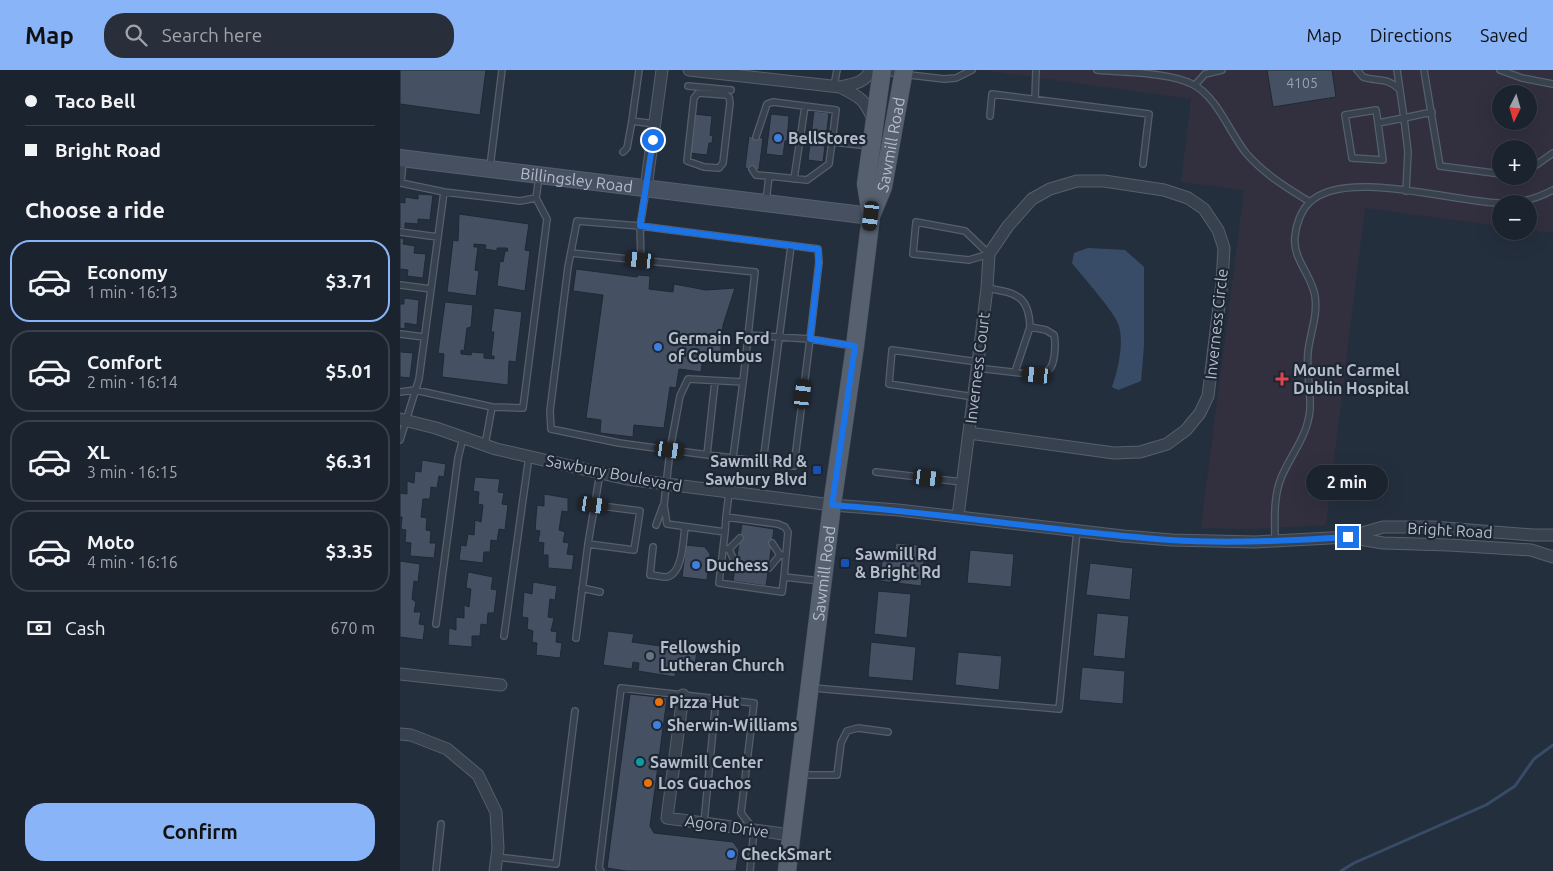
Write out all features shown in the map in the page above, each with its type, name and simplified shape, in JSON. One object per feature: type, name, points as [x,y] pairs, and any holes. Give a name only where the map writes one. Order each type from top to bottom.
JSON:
[{"type":"main road","name":"Sawmill Road","points":[[871,216],[866,184],[875,123],[878,71]]},
{"type":"main road","name":"Sawmill Road","points":[[787,871],[832,505],[855,346],[871,216],[882,187],[904,73]]},
{"type":"street","points":[[646,188],[662,70]]},
{"type":"street","points":[[689,70],[837,87],[860,97],[866,104],[875,123]]},
{"type":"street","points":[[837,87],[862,80],[878,71]]},
{"type":"street","name":"Billingsley Road","points":[[402,159],[871,216]]},
{"type":"street","name":"Inverness Circle","points":[[969,434],[1114,453],[1140,452],[1167,444],[1186,430],[1200,413],[1208,396],[1220,300],[1224,248],[1218,230],[1204,209],[1188,198],[1164,190],[1104,181],[1077,181],[1050,189],[1032,199],[1008,226],[989,254]]},
{"type":"street","name":"Inverness Court","points":[[958,516],[978,365],[989,254]]},
{"type":"street","name":"Sawbury Boulevard","points":[[402,420],[436,428],[485,445],[600,473],[729,493],[832,505]]},
{"type":"street","name":"Bright Road","points":[[832,505],[958,516],[1077,531],[1172,540],[1275,541],[1348,537],[1383,527],[1433,527],[1553,535]]},
{"type":"street","name":"Bright Road","points":[[1348,537],[1383,543],[1531,550],[1553,557]]},
{"type":"street","points":[[400,674],[501,685]]},
{"type":"street","name":"Agora Drive","points":[[683,696],[667,818],[791,835]]},
{"type":"street","points":[[400,734],[411,735],[447,749],[478,775],[496,812],[497,857],[495,871]]},
{"type":"lane","points":[[490,169],[502,70]]},
{"type":"lane","points":[[624,152],[628,148],[639,70]]},
{"type":"lane","points":[[837,70],[837,87]]},
{"type":"lane","points":[[878,71],[950,79],[972,70]]},
{"type":"lane","points":[[1035,99],[1036,70]]},
{"type":"lane","points":[[1098,70],[1176,78],[1195,85],[1209,96],[1234,136],[1257,165],[1310,202]]},
{"type":"lane","points":[[1195,85],[1205,74],[1222,70]]},
{"type":"lane","points":[[1357,70],[1363,77],[1387,81],[1399,89]]},
{"type":"lane","points":[[1397,70],[1408,152],[1406,191]]},
{"type":"lane","points":[[1424,70],[1440,166],[1492,173]]},
{"type":"lane","points":[[1500,70],[1522,78],[1553,84]]},
{"type":"lane","points":[[688,86],[728,97],[730,103],[726,147],[723,163],[719,168],[704,167],[687,161],[694,98],[698,89]]},
{"type":"lane","points":[[698,89],[731,90]]},
{"type":"lane","points":[[990,116],[992,94],[1149,114],[1144,164]]},
{"type":"lane","points":[[752,169],[756,175],[807,180],[829,164],[836,110],[773,102],[767,104],[756,138]]},
{"type":"lane","points":[[794,180],[805,106]]},
{"type":"lane","points":[[1376,110],[1378,123],[1383,160],[1352,158],[1345,115],[1376,110]]},
{"type":"lane","points":[[1378,123],[1432,112]]},
{"type":"lane","points":[[632,121],[655,124]]},
{"type":"lane","points":[[832,142],[871,146]]},
{"type":"lane","points":[[1537,164],[1553,153]]},
{"type":"lane","points":[[402,159],[401,183],[444,192],[520,201],[536,198]]},
{"type":"lane","points":[[400,392],[415,390],[492,407],[523,408],[547,219],[536,198],[539,175]]},
{"type":"lane","points":[[766,203],[770,176]]},
{"type":"lane","points":[[1275,541],[1274,505],[1277,490],[1286,466],[1302,439],[1310,408],[1308,352],[1316,315],[1316,301],[1313,289],[1296,253],[1295,237],[1302,212],[1310,202],[1323,194],[1352,188],[1369,187],[1498,203],[1534,199],[1553,190]]},
{"type":"lane","points":[[640,260],[640,226],[646,188]]},
{"type":"lane","points":[[400,440],[402,420],[419,379],[444,192]]},
{"type":"lane","points":[[578,221],[640,226],[818,249],[819,262],[794,466],[619,443],[552,429],[550,411],[571,253],[578,221]]},
{"type":"lane","points":[[916,222],[965,231],[989,254],[970,260],[913,254],[916,222]]},
{"type":"lane","points":[[400,232],[438,237]]},
{"type":"lane","points":[[763,462],[791,246]]},
{"type":"lane","points":[[571,253],[755,272],[733,458]]},
{"type":"lane","points":[[400,285],[431,289]]},
{"type":"lane","points":[[987,288],[1012,292],[1026,306],[1030,317],[1030,327],[1015,372]]},
{"type":"lane","points":[[974,397],[889,384],[892,350],[1037,375],[1045,373],[1051,367],[1056,343],[1054,335],[1046,330],[1030,327]]},
{"type":"lane","points":[[400,334],[424,337]]},
{"type":"lane","points":[[748,334],[810,339],[855,346]]},
{"type":"lane","points":[[656,524],[664,505],[670,450],[680,396],[688,379],[743,382]]},
{"type":"lane","points":[[707,455],[714,381]]},
{"type":"lane","points":[[485,445],[492,407]]},
{"type":"lane","points":[[436,624],[458,458],[463,438]]},
{"type":"lane","points":[[504,636],[529,456]]},
{"type":"lane","points":[[876,472],[962,482]]},
{"type":"lane","points":[[576,638],[588,544],[600,473]]},
{"type":"lane","points":[[726,518],[778,524],[785,527],[788,532],[783,555],[784,577],[782,592],[719,584],[726,549],[725,532],[726,518],[729,493]]},
{"type":"lane","points":[[588,544],[634,550],[640,511],[594,505]]},
{"type":"lane","points":[[664,505],[667,524],[725,532]]},
{"type":"lane","points":[[653,547],[650,574],[666,577],[672,575],[679,568],[685,527]]},
{"type":"lane","points":[[810,688],[1059,709],[1077,531]]},
{"type":"lane","points":[[726,549],[740,538]]},
{"type":"lane","points":[[772,543],[783,555]]},
{"type":"lane","points":[[726,549],[736,565]]},
{"type":"lane","points":[[769,568],[783,555]]},
{"type":"lane","points":[[784,577],[823,582]]},
{"type":"lane","points":[[582,588],[600,592]]},
{"type":"lane","points":[[600,871],[621,688],[754,703],[741,813],[754,830],[750,871]]},
{"type":"lane","points":[[704,823],[716,699]]},
{"type":"lane","points":[[556,871],[575,710]]},
{"type":"lane","points":[[799,775],[838,775],[841,743],[847,731],[858,728],[888,732]]},
{"type":"lane","points":[[436,871],[442,824]]},
{"type":"lane","points":[[497,857],[556,864]]},
{"type":"shaded area","name":"Mount Carmel Dublin Hospital","points":[[983,70],[1553,70],[1553,233],[1537,231],[1537,195],[1492,195],[1492,225],[1365,208],[1326,525],[1254,529],[1201,528],[1244,190],[1181,182],[1191,99]]},
{"type":"water","points":[[1088,248],[1125,250],[1144,267],[1144,346],[1141,381],[1118,390],[1112,387],[1121,349],[1119,326],[1105,303],[1072,263],[1074,253]]},
{"type":"building","points":[[400,70],[486,70],[480,115],[400,104]]},
{"type":"building","points":[[1267,70],[1332,70],[1336,97],[1273,107]]},
{"type":"building","points":[[814,111],[829,113],[823,162],[808,160]]},
{"type":"building","points":[[694,114],[712,116],[710,135],[713,136],[712,143],[709,143],[707,155],[689,153]]},
{"type":"building","name":"BellStores","points":[[771,114],[789,116],[787,141],[785,141],[783,156],[766,154]]},
{"type":"building","points":[[749,136],[763,138],[759,170],[745,168]]},
{"type":"building","points":[[418,194],[433,195],[430,220],[418,219],[418,224],[405,223],[405,229],[400,228],[400,202],[405,203],[405,197],[418,199]]},
{"type":"building","points":[[459,214],[529,224],[525,250],[530,251],[525,291],[497,286],[500,261],[503,262],[505,251],[508,251],[507,248],[497,248],[497,251],[485,249],[486,245],[474,244],[474,247],[478,247],[475,270],[479,271],[476,296],[447,292],[453,240],[458,241]]},
{"type":"building","points":[[400,238],[404,239],[403,244],[415,246],[414,253],[426,254],[423,278],[407,276],[408,270],[400,269]]},
{"type":"building","name":"Germain Ford of Columbus","points":[[576,269],[637,277],[638,275],[650,276],[649,289],[673,292],[674,284],[706,290],[735,288],[723,325],[720,360],[703,357],[701,372],[679,369],[676,388],[670,387],[664,428],[634,425],[633,437],[600,433],[601,420],[586,418],[603,295],[573,291]]},
{"type":"building","points":[[404,298],[419,300],[417,325],[405,323],[405,329],[400,328],[400,304],[404,304]]},
{"type":"building","points":[[445,302],[473,305],[471,327],[467,328],[464,351],[461,350],[461,354],[471,355],[472,352],[484,353],[484,358],[494,359],[494,356],[491,356],[494,332],[491,332],[494,308],[522,312],[516,362],[509,361],[508,385],[442,377],[444,354],[438,353]]},
{"type":"building","points":[[400,346],[401,352],[413,353],[410,378],[400,377]]},
{"type":"building","points":[[422,460],[446,464],[444,477],[439,476],[437,488],[431,487],[430,499],[423,499],[421,517],[427,518],[426,530],[431,531],[430,543],[436,543],[434,558],[410,556],[411,543],[405,542],[406,530],[401,529],[400,493],[407,494],[407,481],[414,483],[415,471],[421,472]]},
{"type":"building","points":[[475,477],[500,479],[498,492],[504,493],[502,504],[508,505],[505,530],[499,529],[497,541],[491,540],[490,552],[484,552],[483,563],[459,560],[461,545],[466,546],[468,534],[474,535],[475,520],[481,522],[483,505],[478,504],[479,492],[473,491]]},
{"type":"building","points":[[544,494],[568,498],[568,512],[562,511],[559,530],[565,532],[563,542],[569,543],[567,554],[574,555],[572,570],[548,568],[548,555],[543,555],[544,543],[538,542],[540,531],[535,530],[537,505],[544,506]]},
{"type":"building","points":[[742,524],[774,529],[766,586],[733,581]]},
{"type":"building","points":[[896,543],[926,546],[921,586],[880,581],[883,551],[894,553]]},
{"type":"building","name":"Duchess","points":[[686,545],[705,547],[710,554],[707,580],[682,577]]},
{"type":"building","points":[[970,550],[1014,554],[1011,587],[967,583]]},
{"type":"building","points":[[400,561],[420,564],[418,582],[414,581],[412,599],[416,602],[414,612],[421,612],[419,624],[425,625],[423,640],[400,637]]},
{"type":"building","points":[[1090,563],[1133,568],[1130,600],[1086,595]]},
{"type":"building","points":[[468,572],[493,577],[491,589],[497,590],[494,613],[488,613],[487,625],[481,624],[480,636],[472,636],[472,647],[448,645],[449,628],[456,630],[456,617],[464,618],[464,605],[469,607],[471,589],[466,588]]},
{"type":"building","points":[[533,582],[557,586],[555,600],[550,599],[548,617],[554,618],[551,631],[557,632],[556,642],[562,643],[560,658],[536,655],[537,643],[532,642],[533,631],[527,629],[528,618],[522,617],[524,592],[532,594]]},
{"type":"building","points":[[878,591],[911,594],[907,638],[874,634]]},
{"type":"building","points":[[1097,613],[1129,616],[1125,659],[1093,656]]},
{"type":"building","name":"Fellowship Lutheran Church","points":[[608,631],[634,634],[632,642],[660,646],[661,639],[671,640],[670,647],[697,651],[694,671],[676,669],[675,677],[638,671],[639,663],[633,662],[632,669],[603,665]]},
{"type":"building","points":[[871,642],[916,647],[913,681],[868,677]]},
{"type":"building","points":[[958,652],[1002,656],[999,690],[955,685]]},
{"type":"building","points":[[1082,667],[1125,671],[1123,704],[1079,700]]},
{"type":"building","name":"Sawmill Center","points":[[630,694],[667,698],[650,826],[654,833],[733,842],[739,850],[736,871],[626,871],[607,868]]},
{"type":"waterway","points":[[1341,871],[1354,863],[1486,805],[1515,786],[1534,759],[1553,745]]},
{"type":"place","name":"BellStores","points":[[778,138]]},
{"type":"place","name":"Germain Ford of Columbus","points":[[658,347]]},
{"type":"place","name":"Mount Carmel Dublin Hospital","points":[[1282,379]]},
{"type":"place","name":"Sawmill Rd & Sawbury Blvd","points":[[817,470]]},
{"type":"place","name":"Sawmill Rd & Bright Rd","points":[[845,563]]},
{"type":"place","name":"Duchess","points":[[696,565]]},
{"type":"place","name":"Fellowship Lutheran Church","points":[[650,656]]},
{"type":"place","name":"Pizza Hut","points":[[659,702]]},
{"type":"place","name":"Sherwin-Williams","points":[[657,725]]},
{"type":"place","name":"Sawmill Center","points":[[640,762]]},
{"type":"place","name":"Los Guachos","points":[[648,783]]},
{"type":"place","name":"CheckSmart","points":[[731,854]]},
{"type":"route","points":[[653,140],[640,226],[818,249],[819,262],[810,339],[855,346],[832,505],[958,516],[1123,536],[1201,542],[1255,542],[1348,537]]}]
